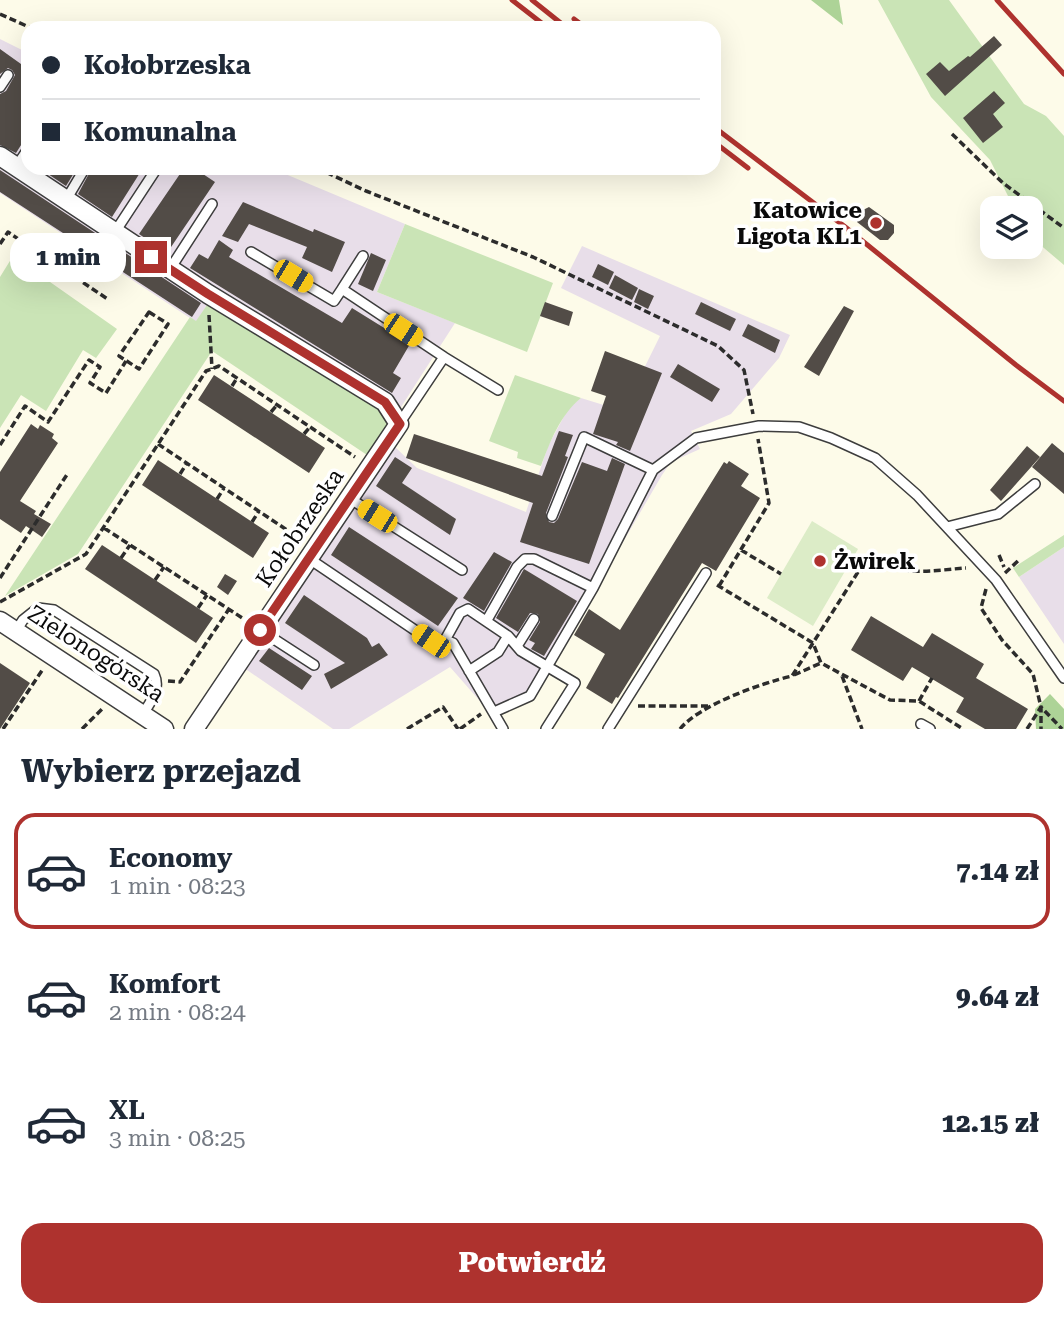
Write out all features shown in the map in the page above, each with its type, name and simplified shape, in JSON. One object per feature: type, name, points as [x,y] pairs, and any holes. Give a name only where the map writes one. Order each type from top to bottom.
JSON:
[{"type":"street","points":[[0,156],[21,170]]},
{"type":"street","points":[[28,175],[208,294],[385,402],[400,424]]},
{"type":"street","name":"Kołobrzeska","points":[[194,729],[400,424]]},
{"type":"street","name":"Zielonogórska","points":[[0,621],[164,729]]},
{"type":"lane","points":[[0,87],[8,75]]},
{"type":"lane","points":[[16,167],[21,160]]},
{"type":"lane","points":[[66,200],[81,175]]},
{"type":"lane","points":[[115,232],[152,175]]},
{"type":"lane","points":[[170,269],[212,204]]},
{"type":"lane","points":[[251,252],[334,301],[363,256]]},
{"type":"lane","points":[[342,289],[498,390]]},
{"type":"lane","points":[[400,424],[444,357]]},
{"type":"lane","points":[[492,710],[530,695],[593,588],[653,470],[695,438],[755,426],[799,427],[875,458],[917,495],[996,580],[1064,677]]},
{"type":"lane","points":[[552,516],[584,437],[653,470]]},
{"type":"lane","points":[[947,527],[998,514],[1035,484]]},
{"type":"lane","points":[[349,498],[462,570]]},
{"type":"lane","points":[[312,553],[431,641]]},
{"type":"lane","points":[[487,620],[517,567],[525,559],[534,559],[593,588]]},
{"type":"lane","points":[[608,729],[705,574]]},
{"type":"lane","points":[[16,631],[23,620],[38,608],[54,610],[154,674],[154,695],[143,714]]},
{"type":"lane","points":[[503,729],[453,643],[445,640],[460,613],[468,609],[487,620],[517,646],[575,683],[546,729]]},
{"type":"lane","points":[[517,646],[534,619]]},
{"type":"lane","points":[[260,630],[314,665]]},
{"type":"lane","points":[[469,671],[498,652],[508,636]]},
{"type":"lane","points":[[921,724],[930,729]]},
{"type":"path","points":[[0,14],[21,23]]},
{"type":"path","points":[[952,134],[1003,183],[1064,228]]},
{"type":"path","points":[[332,175],[533,257],[718,346],[744,370],[769,503],[719,586]]},
{"type":"path","points":[[0,244],[8,232],[109,300]]},
{"type":"path","points":[[208,294],[212,369]]},
{"type":"path","points":[[149,312],[168,324],[139,369],[126,360],[119,356],[149,312]]},
{"type":"path","points":[[0,444],[25,406],[48,422],[89,360],[100,366],[90,383],[106,393],[126,360]]},
{"type":"path","points":[[0,602],[86,554],[206,371],[219,366],[370,467]]},
{"type":"path","points":[[232,386],[237,378]]},
{"type":"path","points":[[271,412],[276,405]]},
{"type":"path","points":[[304,434],[310,427]]},
{"type":"path","points":[[158,443],[259,511],[312,553]]},
{"type":"path","points":[[180,474],[187,463]]},
{"type":"path","points":[[0,578],[68,473]]},
{"type":"path","points":[[217,499],[224,488]]},
{"type":"path","points":[[252,522],[259,511]]},
{"type":"path","points":[[103,527],[260,630]]},
{"type":"path","points":[[121,558],[130,545]]},
{"type":"path","points":[[741,550],[781,574]]},
{"type":"path","points":[[999,555],[1007,572],[1020,561]]},
{"type":"path","points":[[792,676],[858,572],[887,565],[916,571],[983,566]]},
{"type":"path","points":[[155,580],[164,567]]},
{"type":"path","points":[[705,574],[719,586],[813,643],[821,663],[890,700],[919,701],[963,729]]},
{"type":"path","points":[[996,580],[985,590],[981,608],[1002,640],[1033,674],[1041,707],[1041,729]]},
{"type":"path","points":[[198,608],[207,595]]},
{"type":"path","points":[[156,679],[180,682],[229,609]]},
{"type":"path","points":[[680,728],[712,706],[821,663]]},
{"type":"path","points":[[3,729],[44,667]]},
{"type":"path","points":[[841,674],[862,729]]},
{"type":"path","points":[[919,701],[932,678]]},
{"type":"path","points":[[82,729],[105,706]]},
{"type":"path","points":[[622,707],[712,706]]},
{"type":"path","points":[[407,729],[443,707],[459,729],[492,710]]},
{"type":"path","points":[[1027,729],[1041,707]]},
{"type":"path","points":[[1041,707],[1062,729]]},
{"type":"shaded area","points":[[0,39],[21,50],[21,175],[288,175],[405,224],[377,292],[455,323],[401,407],[215,293],[196,322],[0,193]]},
{"type":"shaded area","points":[[582,246],[790,335],[779,358],[731,414],[691,431],[700,449],[671,462],[662,475],[533,697],[493,716],[450,667],[349,729],[333,729],[247,670],[240,672],[393,445],[417,468],[526,512],[548,446],[569,407],[581,398],[623,411],[660,336],[561,288]]},
{"type":"shaded area","points":[[1064,547],[1064,644],[1019,577]]},
{"type":"green space","points":[[811,0],[839,0],[843,25]]},
{"type":"green space","points":[[878,0],[949,0],[1024,104],[1046,116],[1064,136],[1064,265],[1043,247],[1043,196],[1008,196],[990,160],[931,97]]},
{"type":"green space","points":[[405,224],[553,283],[527,352],[377,292]]},
{"type":"green space","points":[[13,256],[117,329],[96,358],[83,350],[46,411],[21,395],[0,428],[0,277]]},
{"type":"green space","points":[[207,305],[381,405],[389,422],[367,455],[212,351],[78,554],[5,596],[190,317],[196,321]]},
{"type":"green space","points":[[515,375],[581,398],[561,421],[541,466],[517,458],[518,452],[489,441]]},
{"type":"green space","name":"Żwirek","points":[[812,521],[858,549],[813,626],[767,598]]},
{"type":"green space","points":[[1064,535],[1064,547],[1019,577],[1013,568]]},
{"type":"green space","points":[[1050,694],[1064,709],[1064,729],[1036,729],[1035,709]]},
{"type":"building","points":[[994,36],[1002,45],[945,96],[926,74],[940,62],[949,71]]},
{"type":"building","points":[[0,49],[21,64],[21,145],[16,153],[0,145],[0,94],[6,91],[15,75],[8,68],[0,74]]},
{"type":"building","points":[[994,91],[1005,103],[993,114],[1003,127],[983,143],[963,118]]},
{"type":"building","points":[[0,170],[201,303],[192,317],[0,192]]},
{"type":"building","points":[[50,175],[73,175],[66,186]]},
{"type":"building","points":[[88,175],[139,175],[112,217],[78,194]]},
{"type":"building","points":[[179,175],[204,175],[215,182],[167,253],[139,234]]},
{"type":"building","points":[[243,202],[313,232],[314,229],[345,242],[332,272],[302,258],[307,247],[249,224],[238,242],[222,236]]},
{"type":"building","name":"Katowice Ligota KL1","points":[[869,207],[894,225],[894,233],[888,240],[880,240],[857,222],[859,212]]},
{"type":"building","points":[[219,240],[233,250],[229,257],[342,323],[352,308],[410,344],[393,373],[401,378],[392,393],[190,268],[199,254],[208,259]]},
{"type":"building","points":[[371,253],[386,260],[373,291],[358,284]]},
{"type":"building","points":[[598,264],[614,272],[608,285],[592,277]]},
{"type":"building","points":[[615,275],[638,288],[632,300],[609,288]]},
{"type":"building","points":[[639,289],[654,296],[648,309],[634,302]]},
{"type":"building","points":[[545,302],[573,312],[569,326],[540,316]]},
{"type":"building","points":[[701,302],[736,319],[730,331],[695,314]]},
{"type":"building","points":[[844,306],[854,311],[819,376],[804,367]]},
{"type":"building","points":[[748,324],[780,340],[775,353],[742,336]]},
{"type":"building","points":[[605,351],[662,373],[630,451],[616,445],[618,442],[593,434],[606,396],[591,391]]},
{"type":"building","points":[[678,364],[720,389],[712,402],[670,377]]},
{"type":"building","points":[[214,375],[325,448],[309,473],[198,400]]},
{"type":"building","points":[[31,424],[38,429],[40,425],[54,434],[52,438],[58,443],[20,501],[51,524],[42,537],[26,526],[21,533],[0,519],[0,472]]},
{"type":"building","points":[[559,431],[573,435],[565,456],[568,457],[546,513],[549,522],[554,523],[558,519],[582,462],[607,471],[612,458],[625,464],[589,564],[520,542],[533,503],[406,458],[414,434],[542,476]]},
{"type":"building","points":[[1052,443],[1064,453],[1064,494],[1032,467]]},
{"type":"building","points":[[1027,446],[1040,457],[1001,501],[990,490]]},
{"type":"building","points":[[395,457],[412,468],[402,483],[456,519],[450,535],[376,486]]},
{"type":"building","points":[[158,460],[269,533],[253,558],[142,485]]},
{"type":"building","points":[[729,461],[749,474],[741,486],[760,498],[716,571],[702,563],[612,704],[586,688],[605,654],[574,635],[589,609],[620,630],[724,462],[727,464]]},
{"type":"building","points":[[349,527],[458,598],[438,626],[331,555]]},
{"type":"building","points":[[102,545],[213,618],[196,643],[85,569]]},
{"type":"building","points":[[494,552],[512,562],[484,611],[463,598]]},
{"type":"building","points":[[524,569],[577,601],[544,656],[531,649],[535,643],[529,640],[540,622],[538,614],[530,613],[518,632],[496,618]]},
{"type":"building","points":[[225,574],[237,581],[228,595],[217,587]]},
{"type":"building","points":[[304,595],[367,638],[372,647],[379,643],[388,655],[331,689],[324,674],[345,663],[285,623]]},
{"type":"building","points":[[871,616],[923,647],[932,633],[984,664],[976,678],[1028,709],[1016,729],[985,729],[956,712],[964,698],[912,667],[903,681],[851,650]]},
{"type":"building","points":[[269,648],[312,676],[302,690],[259,661]]},
{"type":"building","points":[[0,663],[30,683],[0,729]]},
{"type":"railway","points":[[512,0],[539,21]]},
{"type":"railway","points":[[532,0],[558,21]]},
{"type":"railway","points":[[997,0],[1064,74]]},
{"type":"railway","points":[[721,132],[844,226],[1064,401]]},
{"type":"railway","points":[[721,147],[748,168]]},
{"type":"place","name":"Katowice Ligota KL1","points":[[876,223]]},
{"type":"place","name":"Żwirek","points":[[820,561]]},
{"type":"route","points":[[151,257],[385,402],[400,424],[260,630]]}]
